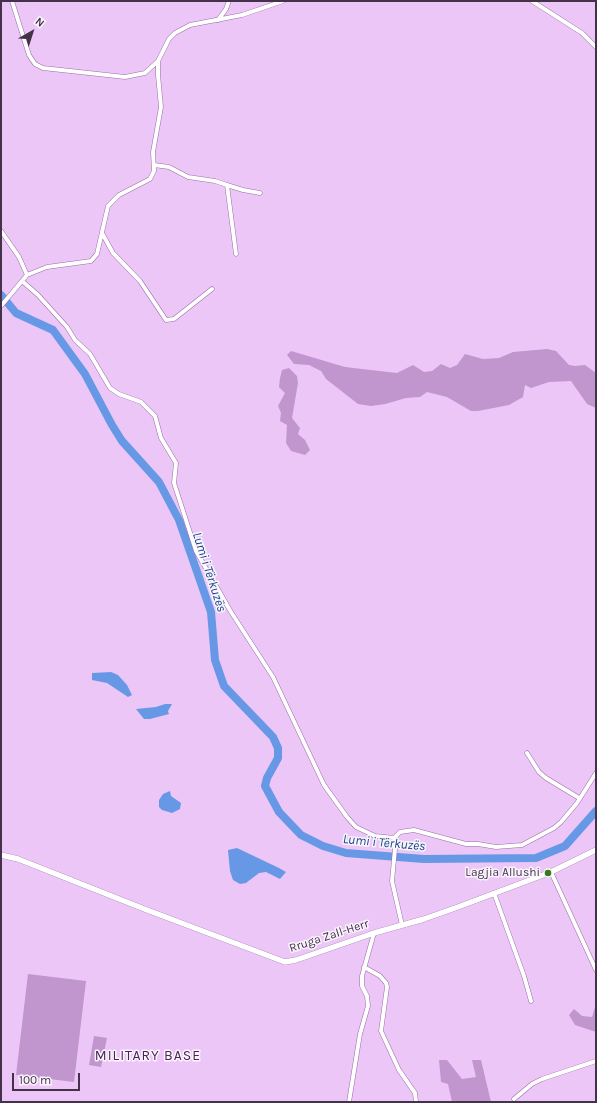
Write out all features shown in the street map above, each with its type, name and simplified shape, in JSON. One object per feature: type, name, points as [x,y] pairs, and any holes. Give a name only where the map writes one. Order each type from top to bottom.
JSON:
[{"type":"main road","name":"Rruga Zall-Herr","points":[[1,855],[18,859],[279,960],[296,960],[402,924],[430,917],[551,872],[596,850]]},
{"type":"street","points":[[12,1],[29,55],[39,66],[48,69],[114,77],[133,76],[145,73],[158,75]]},
{"type":"street","points":[[218,20],[226,9],[229,1]]},
{"type":"street","points":[[145,73],[158,61],[169,40],[180,29],[200,22],[242,15],[283,1]]},
{"type":"street","points":[[532,1],[582,33],[596,47]]},
{"type":"street","points":[[1,306],[27,275],[47,267],[91,260],[97,254],[106,213],[113,200],[119,195],[150,179],[154,165],[153,152],[161,107],[158,61]]},
{"type":"street","points":[[154,165],[169,167],[188,177],[215,181],[238,189],[260,193]]},
{"type":"street","points":[[227,185],[236,254]]},
{"type":"street","points":[[1,231],[19,257],[27,275]]},
{"type":"street","points":[[101,233],[113,253],[140,281],[166,320],[174,319],[212,288]]},
{"type":"street","points":[[22,281],[38,295],[66,327],[75,340],[90,354],[110,388],[119,394],[141,402],[155,416],[161,438],[176,463],[176,472],[173,480],[196,551],[231,612],[273,677],[324,785],[356,827],[369,834],[394,838]]},
{"type":"street","points":[[527,753],[535,767],[546,778],[580,798]]},
{"type":"street","points":[[394,838],[400,832],[414,830],[466,844],[496,847],[522,845],[554,828],[572,809],[596,773]]},
{"type":"street","points":[[394,838],[395,849],[392,881],[402,924]]},
{"type":"street","points":[[551,872],[596,970]]},
{"type":"street","points":[[494,893],[524,976],[531,1001]]},
{"type":"street","points":[[349,1102],[360,1034],[368,1006],[367,996],[361,981],[374,933]]},
{"type":"street","points":[[364,967],[380,976],[386,983],[387,987],[381,1031],[399,1070],[415,1093],[416,1102]]},
{"type":"street","points":[[514,1099],[532,1084],[542,1079],[596,1061]]},
{"type":"shaded area","points":[[547,349],[556,351],[569,365],[585,365],[596,373],[596,408],[587,404],[571,381],[549,382],[531,388],[525,385],[523,397],[509,405],[478,411],[471,411],[447,397],[427,392],[420,397],[406,398],[385,404],[371,406],[358,404],[326,379],[321,371],[309,365],[294,364],[287,355],[291,351],[345,367],[397,373],[413,365],[424,372],[432,371],[441,364],[450,368],[457,365],[465,354],[483,359],[499,358],[513,352]]},
{"type":"shaded area","points":[[289,368],[297,376],[298,383],[292,418],[300,428],[298,434],[305,440],[310,450],[305,455],[291,451],[286,443],[287,425],[280,421],[281,413],[278,406],[285,393],[279,387],[280,378],[282,370]]},
{"type":"shaded area","points":[[28,974],[86,981],[74,1082],[16,1075]]},
{"type":"shaded area","points":[[596,1004],[596,1032],[575,1025],[569,1015],[574,1009],[582,1016],[592,1017]]},
{"type":"shaded area","points":[[94,1036],[107,1038],[101,1067],[89,1065]]},
{"type":"shaded area","points":[[439,1060],[447,1060],[462,1079],[476,1077],[472,1060],[481,1060],[491,1102],[452,1102],[448,1084],[441,1082]]},
{"type":"water","points":[[111,672],[118,675],[127,685],[132,695],[128,697],[107,683],[92,680],[92,673]]},
{"type":"water","points":[[165,704],[172,704],[168,711],[169,714],[150,719],[144,719],[136,709],[156,707]]},
{"type":"water","points":[[170,791],[171,796],[181,803],[180,809],[172,813],[162,810],[159,807],[159,800],[163,794]]},
{"type":"water","points":[[237,848],[286,872],[280,879],[266,872],[259,873],[246,883],[240,884],[233,880],[230,871],[228,850]]},
{"type":"waterway","name":"Lumi i Tërkuzës","points":[[1,295],[16,313],[53,330],[85,374],[122,441],[159,482],[179,520],[211,612],[215,660],[224,686],[273,737],[278,748],[278,758],[267,778],[265,786],[279,812],[301,835],[323,846],[346,853],[424,859],[536,858],[565,846],[596,811]]},
{"type":"place","name":"Lagjia Allushi","points":[[548,873]]},
{"type":"district","name":"MILITARY BASE","points":[[148,1056]]}]
